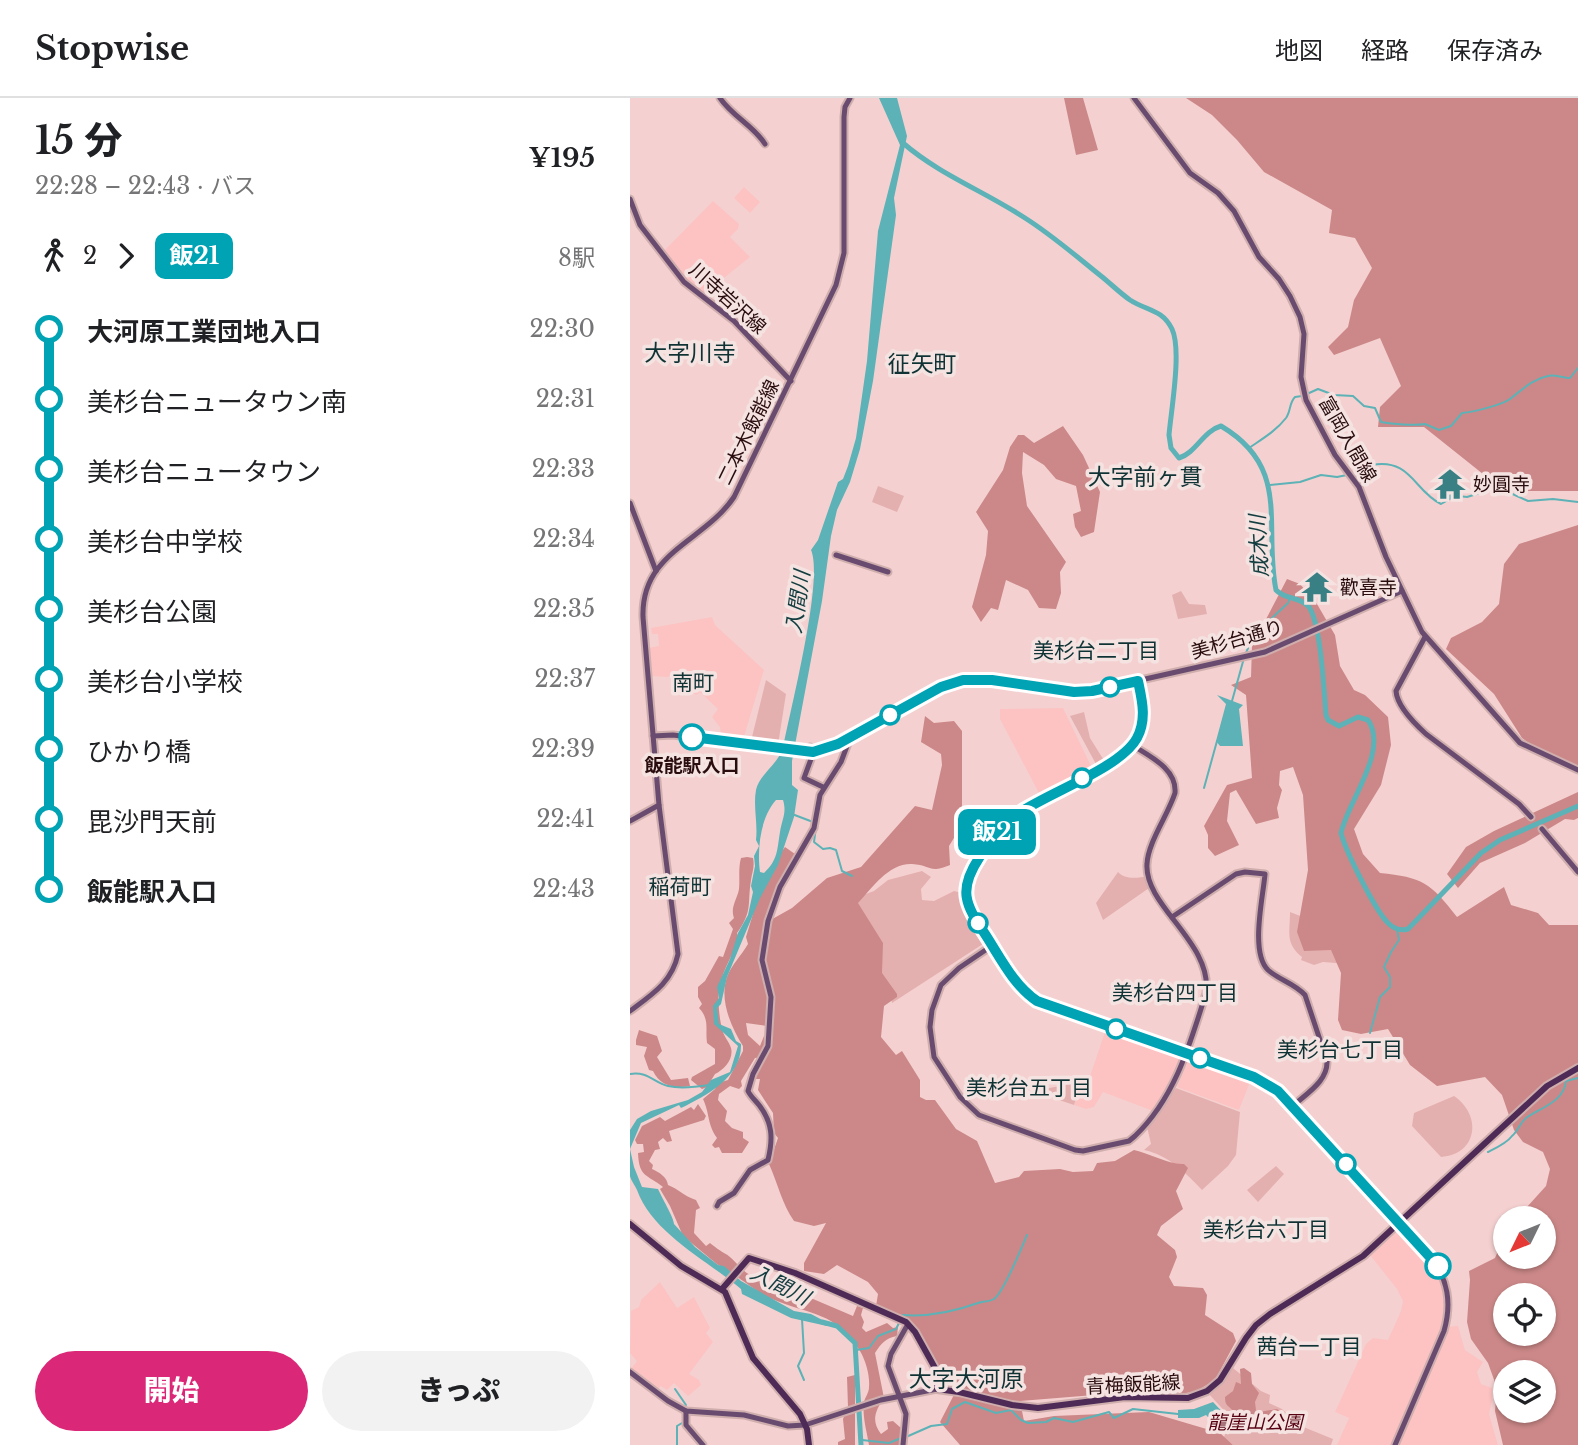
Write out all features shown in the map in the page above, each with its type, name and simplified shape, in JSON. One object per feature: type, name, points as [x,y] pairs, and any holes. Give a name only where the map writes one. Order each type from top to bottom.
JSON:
[{"type":"main road","name":"青梅飯能線","points":[[937,1389],[959,1391],[1012,1405],[1038,1408],[1115,1398],[1195,1396],[1211,1388],[1220,1380],[1246,1338],[1262,1320],[1358,1261],[1548,1086],[1578,1068]]},
{"type":"main road","points":[[630,1224],[681,1266],[724,1287],[753,1358],[797,1410],[805,1425],[809,1445]]},
{"type":"main road","points":[[724,1287],[748,1258],[795,1273],[897,1317],[915,1332],[934,1368],[937,1389]]},
{"type":"street","points":[[720,98],[765,144]]},
{"type":"street","name":"二本木飯能線","points":[[630,1011],[667,981],[673,972],[678,954],[659,806],[643,604],[646,587],[656,571],[730,503],[836,285],[842,264],[844,117],[850,98]]},
{"type":"street","name":"富岡入間線","points":[[1134,98],[1186,167],[1218,193],[1234,211],[1256,253],[1286,289],[1298,310],[1304,339],[1301,376],[1305,397],[1335,455],[1359,487],[1402,591],[1425,637],[1520,743],[1578,770]]},
{"type":"street","name":"川寺岩沢線","points":[[630,199],[640,225],[684,282],[734,321],[790,381]]},
{"type":"street","points":[[630,503],[656,571]]},
{"type":"street","points":[[836,555],[888,572]]},
{"type":"street","name":"美杉台通り","points":[[653,736],[673,735],[805,752],[821,751],[850,738],[941,687],[963,680],[992,680],[1074,692],[1092,691],[1253,655],[1299,638],[1402,591]]},
{"type":"street","points":[[1425,637],[1396,691],[1397,698],[1421,730],[1519,804],[1531,817]]},
{"type":"street","points":[[1138,681],[1143,717],[1132,744],[1115,760],[1013,816],[993,836],[971,871],[966,889],[968,908],[1019,985],[1037,1001],[1254,1077],[1278,1091],[1440,1269],[1447,1288],[1449,1308],[1444,1331],[1395,1445]]},
{"type":"street","points":[[717,1206],[734,1193],[750,1170],[768,1160],[771,1128],[762,1109],[748,1091],[753,1074],[768,1046],[771,997],[762,960],[765,930],[780,887],[815,825],[823,787],[841,762],[850,738]]},
{"type":"street","points":[[993,945],[959,968],[941,985],[932,1010],[932,1049],[937,1063],[964,1102],[979,1115],[1075,1150],[1083,1151],[1129,1141],[1140,1132],[1171,1089],[1206,993],[1207,979],[1201,961],[1154,890],[1146,868],[1148,854],[1175,793],[1175,783],[1168,770],[1132,744]]},
{"type":"street","points":[[810,747],[810,762],[804,778],[823,787]]},
{"type":"street","points":[[630,821],[659,806]]},
{"type":"street","points":[[1542,829],[1578,872]]},
{"type":"street","points":[[1172,917],[1236,874],[1265,874],[1258,945],[1261,959],[1270,972],[1297,987],[1305,995],[1327,1061],[1327,1071],[1323,1078],[1293,1105]]},
{"type":"street","points":[[903,1444],[906,1414],[891,1377],[889,1360],[906,1322]]},
{"type":"street","points":[[630,1372],[686,1411],[740,1414],[782,1425],[805,1425],[881,1400],[937,1389]]},
{"type":"street","points":[[686,1411],[685,1422],[703,1445]]},
{"type":"shaded area","points":[[744,187],[760,202],[750,213],[734,198]]},
{"type":"shaded area","points":[[713,201],[739,224],[730,237],[750,257],[704,294],[687,280],[664,251]]},
{"type":"shaded area","points":[[712,617],[715,625],[764,670],[743,740],[721,736],[720,727],[712,717],[718,709],[700,692],[696,695],[672,673],[668,677],[651,676],[648,648],[659,646],[658,634],[652,634],[651,628]]},
{"type":"shaded area","points":[[1063,708],[1092,768],[1041,797],[1000,719],[1000,709]]},
{"type":"shaded area","points":[[1106,1029],[1181,1055],[1170,1088],[1153,1111],[1103,1092],[1094,1107],[1086,1109],[1074,1105],[1081,1086],[1088,1082]]},
{"type":"shaded area","points":[[1189,1059],[1250,1082],[1239,1110],[1177,1087]]},
{"type":"shaded area","points":[[1396,1233],[1406,1233],[1438,1271],[1446,1288],[1448,1310],[1445,1327],[1458,1326],[1465,1350],[1483,1362],[1477,1372],[1481,1384],[1492,1388],[1489,1414],[1498,1445],[1337,1445],[1349,1418],[1335,1412],[1366,1344],[1373,1338],[1388,1340],[1401,1311],[1403,1301],[1397,1289],[1370,1255]]},
{"type":"shaded area","points":[[660,1282],[677,1308],[694,1297],[710,1328],[706,1333],[713,1342],[689,1374],[699,1380],[701,1385],[688,1396],[674,1383],[667,1390],[661,1386],[658,1389],[631,1369],[637,1361],[630,1353],[631,1311],[639,1307],[641,1300]]},
{"type":"green space","points":[[1064,98],[1083,98],[1098,150],[1076,155]]},
{"type":"green space","points":[[1186,98],[1578,98],[1578,491],[1525,491],[1488,478],[1424,427],[1378,427],[1380,407],[1401,386],[1380,338],[1334,355],[1328,347],[1348,327],[1354,300],[1372,268],[1355,238],[1329,233],[1332,210],[1264,172],[1212,115]]},
{"type":"green space","points":[[1063,426],[1083,455],[1100,492],[1094,532],[1081,537],[1075,527],[1073,514],[1081,511],[1076,486],[1056,479],[1044,465],[1023,452],[1022,473],[1027,506],[1066,562],[1060,572],[1061,593],[1056,609],[1039,608],[1028,590],[1006,580],[998,610],[991,608],[981,622],[972,607],[986,555],[988,531],[976,512],[1003,470],[1010,447],[1018,435],[1024,435],[1034,443]]},
{"type":"green space","points":[[878,486],[904,496],[897,512],[872,502]]},
{"type":"green space","points":[[1578,525],[1578,767],[1538,750],[1522,738],[1494,694],[1446,649],[1451,638],[1482,622],[1499,604],[1504,564],[1519,544]]},
{"type":"green space","points":[[1287,579],[1300,584],[1317,604],[1335,635],[1340,666],[1354,690],[1365,695],[1388,717],[1391,745],[1381,785],[1354,829],[1363,854],[1380,873],[1416,880],[1432,889],[1457,917],[1504,887],[1511,905],[1538,913],[1549,925],[1578,925],[1578,1445],[1503,1445],[1498,1423],[1556,1423],[1556,1360],[1493,1360],[1493,1377],[1488,1363],[1471,1339],[1467,1322],[1469,1271],[1493,1259],[1493,1269],[1556,1269],[1556,1206],[1528,1206],[1546,1186],[1550,1169],[1543,1152],[1523,1142],[1514,1130],[1502,1095],[1485,1077],[1437,1086],[1410,1065],[1388,1029],[1361,1034],[1342,1030],[1338,1020],[1341,973],[1331,950],[1304,951],[1297,932],[1308,870],[1303,795],[1293,767],[1280,771],[1279,785],[1282,790],[1277,808],[1279,818],[1256,824],[1236,790],[1230,793],[1227,821],[1239,845],[1215,856],[1208,848],[1208,835],[1204,826],[1227,785],[1252,778],[1246,695],[1231,685],[1251,677],[1252,646]]},
{"type":"green space","points":[[1181,591],[1189,604],[1205,605],[1207,614],[1178,619],[1172,595]]},
{"type":"green space","points":[[766,680],[786,694],[778,745],[751,741]]},
{"type":"green space","points":[[1084,712],[1090,738],[1105,762],[1097,766],[1070,716]]},
{"type":"green space","points":[[925,716],[934,723],[954,721],[962,731],[962,825],[949,846],[950,865],[938,869],[912,864],[896,868],[888,872],[858,903],[883,943],[882,973],[897,994],[897,997],[884,1006],[881,1037],[896,1055],[902,1051],[920,1080],[920,1097],[935,1100],[956,1129],[977,1141],[995,1183],[1019,1177],[1024,1171],[1093,1171],[1097,1163],[1115,1161],[1134,1150],[1172,1163],[1184,1164],[1188,1168],[1176,1191],[1183,1209],[1161,1226],[1157,1235],[1175,1250],[1177,1257],[1169,1277],[1174,1286],[1203,1288],[1207,1295],[1205,1315],[1233,1333],[1236,1341],[1215,1380],[1195,1392],[1132,1392],[1020,1401],[1024,1421],[1054,1416],[1149,1412],[1220,1433],[1233,1445],[960,1445],[940,1422],[959,1385],[928,1355],[916,1330],[904,1317],[876,1306],[878,1294],[868,1282],[837,1265],[824,1274],[804,1271],[804,1263],[826,1223],[814,1226],[794,1221],[769,1164],[778,1138],[774,1133],[773,1113],[758,1090],[760,1079],[754,1079],[754,1074],[765,1057],[755,1058],[739,1089],[730,1086],[719,1094],[718,1100],[727,1111],[725,1121],[732,1128],[743,1132],[743,1138],[749,1142],[742,1153],[722,1153],[719,1147],[712,1145],[717,1138],[703,1099],[718,1083],[728,1080],[743,1051],[725,1004],[725,986],[731,968],[748,944],[746,937],[765,874],[785,847],[795,854],[767,922],[792,908],[827,878],[861,867],[915,806],[932,810],[942,765],[941,754],[921,742]],"holes":[[[771,1021],[773,1038],[764,1036],[760,1046],[748,1035],[746,1023],[767,1026]]]},
{"type":"green space","points":[[1578,792],[1578,818],[1565,819],[1525,843],[1480,863],[1458,888],[1447,874],[1466,847]]},
{"type":"green space","points":[[741,858],[753,858],[754,864],[747,913],[723,974],[719,995],[721,1024],[732,1052],[725,1067],[702,1089],[691,1080],[715,1064],[715,1049],[707,1043],[706,1021],[699,1008],[702,1004],[698,997],[698,987],[705,981],[719,956],[723,957],[733,929],[729,923],[734,918]]},
{"type":"green space","points":[[922,871],[931,877],[921,889],[922,900],[934,901],[954,891],[962,893],[968,916],[986,942],[892,1003],[891,995],[826,882],[863,895],[874,891],[888,880]]},
{"type":"green space","points":[[1118,872],[1128,877],[1148,876],[1152,886],[1103,920],[1096,903]]},
{"type":"green space","points":[[1290,912],[1352,936],[1348,964],[1323,962],[1314,965],[1301,960],[1302,957],[1291,942]]},
{"type":"green space","points":[[639,1030],[657,1036],[662,1051],[657,1057],[671,1080],[688,1078],[690,1086],[668,1085],[649,1070],[644,1056],[647,1047],[636,1045]]},
{"type":"green space","points":[[1076,1083],[1080,1086],[1074,1105],[1041,1094],[1044,1089]]},
{"type":"green space","points":[[1176,1088],[1240,1112],[1236,1155],[1202,1190],[1169,1160],[1144,1150],[1151,1144],[1147,1127]]},
{"type":"green space","points":[[1454,1096],[1469,1113],[1472,1132],[1463,1149],[1441,1157],[1412,1126],[1414,1113]]},
{"type":"green space","points":[[698,1104],[706,1116],[704,1120],[669,1131],[672,1141],[667,1142],[663,1138],[658,1142],[660,1149],[655,1150],[649,1161],[653,1165],[652,1169],[664,1177],[668,1185],[696,1200],[700,1208],[696,1210],[694,1233],[706,1246],[710,1243],[750,1275],[756,1278],[760,1274],[765,1283],[775,1290],[792,1290],[853,1316],[857,1306],[863,1308],[862,1328],[866,1332],[887,1323],[893,1328],[898,1327],[897,1336],[889,1338],[875,1353],[884,1398],[876,1412],[875,1420],[881,1434],[888,1429],[887,1422],[893,1421],[901,1428],[901,1445],[869,1445],[864,1418],[869,1389],[868,1373],[862,1355],[851,1338],[822,1316],[766,1296],[718,1265],[683,1236],[660,1189],[663,1187],[642,1171],[638,1153],[644,1152],[643,1144],[637,1144],[635,1140],[642,1126],[660,1117],[665,1121],[691,1107],[694,1110]]},
{"type":"green space","points":[[1276,1166],[1284,1174],[1258,1202],[1247,1190]]},
{"type":"green space","name":"龍崖山公園","points":[[1233,1368],[1270,1395],[1269,1403],[1282,1409],[1301,1426],[1333,1439],[1331,1445],[1233,1445],[1224,1437],[1231,1418],[1208,1393],[1225,1380]]},
{"type":"green space","points":[[1244,1368],[1251,1373],[1252,1384],[1259,1393],[1255,1402],[1256,1410],[1259,1412],[1277,1409],[1287,1416],[1277,1424],[1270,1418],[1250,1424],[1226,1404],[1225,1397],[1233,1391],[1236,1382],[1241,1384],[1240,1369]]},
{"type":"green space","points":[[855,1375],[855,1445],[838,1445],[838,1442],[845,1439],[843,1419],[848,1407],[847,1377]]},
{"type":"water","name":"入間川","points":[[879,98],[897,98],[907,136],[894,198],[896,215],[873,381],[860,449],[850,482],[837,510],[831,536],[822,601],[792,761],[792,785],[798,790],[794,817],[778,865],[760,898],[727,977],[721,1004],[717,1008],[719,1024],[731,1029],[736,1041],[741,1044],[740,1056],[729,1075],[712,1091],[681,1108],[679,1105],[641,1123],[630,1149],[630,1130],[637,1119],[651,1111],[688,1100],[702,1092],[711,1080],[730,1072],[738,1046],[714,1024],[713,1006],[719,998],[717,987],[748,915],[753,892],[751,886],[754,856],[759,846],[756,840],[756,790],[783,748],[810,616],[814,565],[811,550],[818,540],[838,482],[843,479],[856,438],[867,361],[878,231],[900,145]],"holes":[[[776,800],[783,800],[784,812],[776,854],[769,868],[764,873],[760,872],[759,854],[763,825]]]},
{"type":"water","points":[[1217,695],[1243,705],[1239,709],[1243,746],[1220,746],[1216,741],[1226,704]]},
{"type":"water","name":"入間川","points":[[630,1149],[642,1187],[658,1189],[674,1224],[695,1247],[741,1281],[794,1311],[811,1314],[828,1323],[827,1326],[791,1318],[742,1294],[741,1289],[668,1233],[645,1206],[631,1180]]},
{"type":"water","points":[[1213,1402],[1229,1419],[1225,1427],[1213,1422],[1206,1415],[1199,1418],[1178,1418],[1178,1410],[1194,1409]]},
{"type":"waterway","name":"成木川","points":[[903,143],[947,174],[1010,208],[1064,246],[1126,297],[1159,314],[1168,322],[1175,339],[1176,351],[1169,435],[1171,448],[1179,458],[1190,452],[1209,432],[1221,426],[1243,442],[1258,460],[1270,499],[1276,590],[1305,604],[1313,616],[1328,720],[1339,726],[1358,717],[1368,720],[1373,732],[1371,761],[1341,833],[1362,880],[1388,923],[1398,929],[1408,929],[1481,853],[1500,840],[1578,806]]},
{"type":"waterway","points":[[1307,394],[1318,389],[1334,395],[1353,396],[1364,406],[1375,408],[1381,422],[1425,424],[1439,430],[1451,426],[1462,413],[1506,401],[1542,377],[1553,375],[1570,378],[1578,368]]},
{"type":"waterway","points":[[1249,448],[1278,427],[1288,415],[1293,399],[1302,396]]},
{"type":"waterway","points":[[1352,473],[1361,476],[1372,465],[1395,466],[1441,504],[1450,499],[1450,495],[1467,497],[1480,493],[1484,481],[1528,501],[1553,499],[1578,502]]},
{"type":"waterway","points":[[1269,485],[1300,482],[1321,475],[1347,475]]},
{"type":"waterway","points":[[1246,653],[1253,636],[1290,598]]},
{"type":"waterway","points":[[1232,701],[1244,658]]},
{"type":"waterway","points":[[1204,788],[1217,741]]},
{"type":"waterway","points":[[792,814],[813,822]]},
{"type":"waterway","points":[[816,827],[814,842],[823,849],[836,850],[842,871],[852,876]]},
{"type":"waterway","points":[[1370,1033],[1380,997],[1390,987],[1390,977],[1384,967],[1399,940],[1397,929]]},
{"type":"waterway","name":"入間川","points":[[630,1074],[642,1074],[673,1087],[709,1085]]},
{"type":"waterway","points":[[1488,1152],[1507,1141],[1526,1118],[1556,1099],[1566,1081],[1578,1078]]},
{"type":"waterway","points":[[901,1318],[903,1315],[950,1311],[994,1299],[1007,1279],[1027,1235]]},
{"type":"waterway","points":[[802,1319],[804,1353],[798,1366],[804,1380]]},
{"type":"waterway","name":"入間川","points":[[822,1322],[837,1326],[855,1343],[861,1445]]},
{"type":"waterway","points":[[856,1350],[869,1348],[878,1336],[896,1329],[899,1323]]},
{"type":"waterway","points":[[675,1389],[686,1405]]},
{"type":"waterway","points":[[906,1437],[931,1426],[947,1424],[952,1409],[965,1402],[996,1413],[1011,1410],[1028,1423],[1046,1422],[1054,1418],[1073,1422],[1109,1412],[1114,1418],[1133,1409],[1178,1414]]},
{"type":"waterway","points":[[1227,1422],[1237,1427]]},
{"type":"waterway","points":[[677,1445],[677,1426],[682,1423]]},
{"type":"waterway","points":[[862,1440],[889,1443],[901,1438]]},
{"type":"bus line","name":"飯21","points":[[692,737],[805,752],[821,751],[941,687],[970,678],[1064,692],[1092,691],[1138,681],[1143,717],[1132,744],[1115,760],[1013,816],[1002,826],[969,874],[966,896],[971,912],[1019,985],[1037,1001],[1254,1077],[1278,1091],[1438,1266]]},
{"type":"place","name":"妙圓寺","points":[[1450,484]]},
{"type":"place","name":"歡喜寺","points":[[1317,587]]},
{"type":"place","name":"飯能駅入口","points":[[692,737]]},
{"type":"district","name":"大字川寺","points":[[690,353]]},
{"type":"district","name":"征矢町","points":[[922,364]]},
{"type":"district","name":"大字前ヶ貫","points":[[1145,477]]},
{"type":"district","name":"美杉台二丁目","points":[[1096,651]]},
{"type":"district","name":"南町","points":[[693,683]]},
{"type":"district","name":"稲荷町","points":[[680,887]]},
{"type":"district","name":"美杉台四丁目","points":[[1175,993]]},
{"type":"district","name":"美杉台七丁目","points":[[1340,1050]]},
{"type":"district","name":"美杉台五丁目","points":[[1029,1088]]},
{"type":"district","name":"美杉台六丁目","points":[[1266,1230]]},
{"type":"district","name":"茜台一丁目","points":[[1309,1347]]},
{"type":"district","name":"大字大河原","points":[[966,1379]]}]
